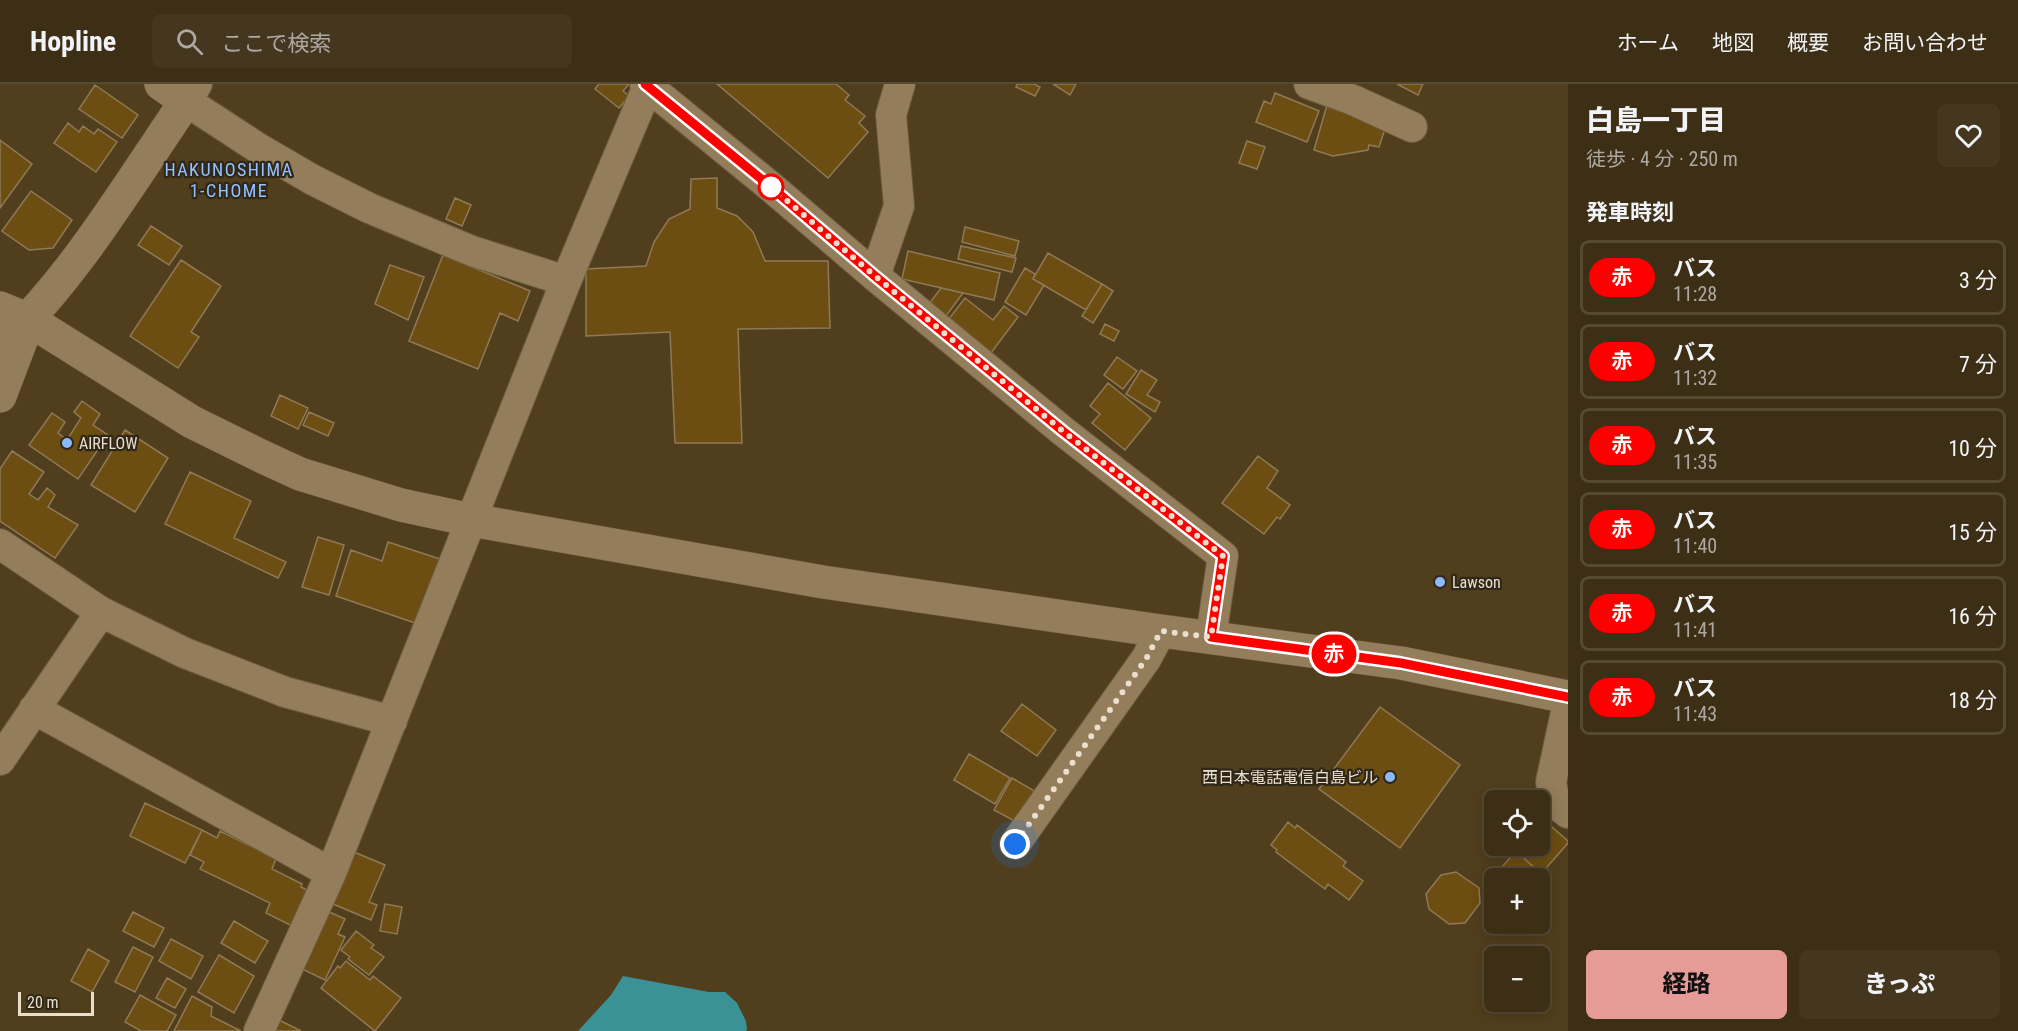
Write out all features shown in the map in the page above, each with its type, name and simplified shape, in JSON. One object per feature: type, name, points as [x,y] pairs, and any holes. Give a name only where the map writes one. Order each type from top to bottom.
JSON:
[{"type":"street","points":[[875,276],[899,206],[891,114],[900,84]]},
{"type":"street","points":[[1309,84],[1375,109],[1412,127]]},
{"type":"street","points":[[259,1031],[331,873],[566,280],[647,85],[1064,432],[1223,556],[1211,637]]},
{"type":"street","points":[[0,347],[14,314],[65,277],[181,90],[267,153],[313,180],[369,208],[472,251],[566,280]]},
{"type":"street","points":[[0,292],[14,314],[192,422],[300,474],[370,497],[471,520],[823,582],[1401,663],[1568,697]]},
{"type":"street","points":[[0,396],[14,314]]},
{"type":"street","points":[[0,544],[101,612],[185,653],[285,692],[392,721]]},
{"type":"street","points":[[0,760],[101,612]]},
{"type":"street","points":[[1015,844],[1146,659],[1161,631]]},
{"type":"street","points":[[1568,703],[1551,782],[1555,803],[1568,813]]},
{"type":"street","points":[[34,710],[331,873]]},
{"type":"water","points":[[623,976],[709,992],[725,992],[737,1003],[746,1021],[747,1029],[746,1031],[578,1031],[611,995]]},
{"type":"building","points":[[599,84],[629,84],[623,91],[629,96],[619,108],[595,89]]},
{"type":"building","points":[[717,84],[836,84],[849,95],[845,100],[865,116],[859,123],[868,132],[828,178]]},
{"type":"building","points":[[1017,84],[1034,84],[1040,87],[1035,96],[1016,87]]},
{"type":"building","points":[[1053,84],[1076,84],[1070,95]]},
{"type":"building","points":[[1397,84],[1423,84],[1418,95]]},
{"type":"building","points":[[95,85],[138,115],[122,138],[79,109]]},
{"type":"building","points":[[1275,93],[1319,111],[1307,142],[1256,122],[1264,101],[1271,104]]},
{"type":"building","points":[[1327,105],[1386,126],[1379,147],[1369,145],[1368,150],[1333,156],[1314,150]]},
{"type":"building","points":[[68,123],[79,132],[83,126],[94,134],[98,129],[117,142],[96,172],[54,143]]},
{"type":"building","points":[[0,140],[32,164],[0,208]]},
{"type":"building","points":[[1247,141],[1265,147],[1257,169],[1239,163]]},
{"type":"building","points":[[717,178],[717,208],[737,216],[753,232],[765,261],[828,261],[830,328],[738,329],[742,443],[675,443],[670,332],[586,336],[586,269],[646,266],[654,242],[669,219],[690,209],[691,179]]},
{"type":"building","points":[[31,191],[72,220],[53,248],[29,250],[2,231]]},
{"type":"building","points":[[455,198],[471,205],[462,226],[446,219]]},
{"type":"building","points":[[151,226],[182,246],[169,265],[138,245]]},
{"type":"building","points":[[965,227],[1019,241],[1015,256],[962,242]]},
{"type":"building","points":[[961,246],[1016,258],[1012,272],[958,259]]},
{"type":"building","points":[[908,251],[1000,273],[994,300],[902,279]]},
{"type":"building","points":[[1048,253],[1102,284],[1086,310],[1033,279]]},
{"type":"building","points":[[443,255],[530,291],[518,321],[500,313],[478,369],[409,341]]},
{"type":"building","points":[[181,260],[221,286],[191,332],[199,337],[178,368],[130,336]]},
{"type":"building","points":[[390,265],[424,277],[408,320],[375,304]]},
{"type":"building","points":[[1025,268],[1035,274],[1033,279],[1044,285],[1026,315],[1005,302]]},
{"type":"building","points":[[1102,284],[1113,291],[1093,323],[1082,316]]},
{"type":"building","points":[[941,288],[963,293],[943,320],[926,308]]},
{"type":"building","points":[[965,298],[993,320],[1004,306],[1018,317],[991,353],[948,320]]},
{"type":"building","points":[[1105,324],[1119,331],[1114,341],[1100,334]]},
{"type":"building","points":[[1117,357],[1137,371],[1123,389],[1104,375]]},
{"type":"building","points":[[1141,370],[1157,380],[1147,395],[1160,402],[1155,412],[1126,394]]},
{"type":"building","points":[[1108,383],[1151,418],[1125,450],[1092,423],[1100,414],[1090,406]]},
{"type":"building","points":[[280,395],[308,408],[298,429],[271,416]]},
{"type":"building","name":"AIRFLOW","points":[[82,401],[100,414],[93,425],[108,435],[78,479],[29,445],[52,413],[65,422],[58,433],[67,440],[81,418],[74,412]]},
{"type":"building","points":[[309,412],[334,423],[328,436],[303,425]]},
{"type":"building","points":[[125,430],[168,458],[135,512],[91,485]]},
{"type":"building","points":[[12,451],[44,472],[29,494],[38,500],[47,488],[55,495],[48,507],[78,525],[55,558],[0,521],[0,469]]},
{"type":"building","points":[[1258,456],[1278,471],[1267,488],[1290,505],[1280,519],[1277,517],[1264,534],[1222,503]]},
{"type":"building","points":[[190,472],[251,501],[234,538],[286,562],[278,578],[165,524]]},
{"type":"building","points":[[318,537],[344,545],[329,595],[302,587]]},
{"type":"building","points":[[388,542],[443,560],[421,625],[336,596],[351,550],[382,561]]},
{"type":"building","points":[[1022,704],[1056,730],[1037,756],[1001,731]]},
{"type":"building","name":"西日本電話電信白島ビル","points":[[1380,707],[1460,765],[1400,848],[1319,789]]},
{"type":"building","points":[[969,754],[1010,778],[995,804],[954,780]]},
{"type":"building","points":[[1012,778],[1038,793],[1020,824],[994,810]]},
{"type":"building","points":[[145,803],[202,830],[185,863],[130,836]]},
{"type":"building","points":[[1288,822],[1295,828],[1297,825],[1346,862],[1343,866],[1363,881],[1349,900],[1328,884],[1325,889],[1276,852],[1277,850],[1271,845]]},
{"type":"building","points":[[1550,825],[1568,843],[1546,868],[1534,868],[1521,856],[1550,856]]},
{"type":"building","points":[[202,830],[217,838],[220,831],[276,859],[272,869],[302,884],[301,887],[313,893],[296,928],[266,913],[270,903],[200,869],[204,862],[190,855]]},
{"type":"building","points":[[354,852],[385,865],[369,902],[377,905],[371,920],[333,904]]},
{"type":"building","points":[[1512,856],[1522,856],[1535,868],[1501,868]]},
{"type":"building","points":[[1456,872],[1479,888],[1480,903],[1465,923],[1449,924],[1429,909],[1426,894],[1441,875]]},
{"type":"building","points":[[385,904],[402,907],[397,934],[380,931]]},
{"type":"building","points":[[327,911],[345,919],[338,934],[345,937],[325,980],[300,968]]},
{"type":"building","points":[[133,912],[164,928],[154,947],[123,931]]},
{"type":"building","points":[[234,921],[268,941],[255,963],[221,943]]},
{"type":"building","points":[[356,931],[374,945],[371,948],[384,957],[369,975],[348,959],[350,957],[341,950]]},
{"type":"building","points":[[171,939],[203,956],[191,979],[159,961]]},
{"type":"building","points":[[133,947],[153,957],[135,992],[115,982]]},
{"type":"building","points":[[88,949],[109,961],[92,992],[71,981]]},
{"type":"building","points":[[219,955],[254,976],[234,1013],[198,992]]},
{"type":"building","points":[[346,961],[370,980],[373,976],[401,998],[375,1031],[321,988],[338,966],[340,968]]},
{"type":"building","points":[[167,978],[186,989],[175,1008],[156,998]]},
{"type":"building","points":[[140,995],[176,1015],[167,1031],[141,1031],[125,1022]]},
{"type":"building","points":[[192,996],[212,1007],[211,1016],[241,1031],[174,1031]]},
{"type":"building","points":[[277,1019],[301,1031],[271,1031]]},
{"type":"bus line","name":"赤","points":[[645,84],[1064,432],[1223,556],[1211,637],[1401,663],[1568,697]]},
{"type":"place","name":"AIRFLOW","points":[[67,443]]},
{"type":"place","name":"Lawson","points":[[1440,582]]},
{"type":"place","name":"西日本電話電信白島ビル","points":[[1390,777]]},
{"type":"district","name":"HAKUNOSHIMA 1-CHOME","points":[[229,180]]},
{"type":"route","points":[[771,187],[1064,432],[1223,556],[1211,637],[1161,631],[1146,659],[1015,844]]}]
